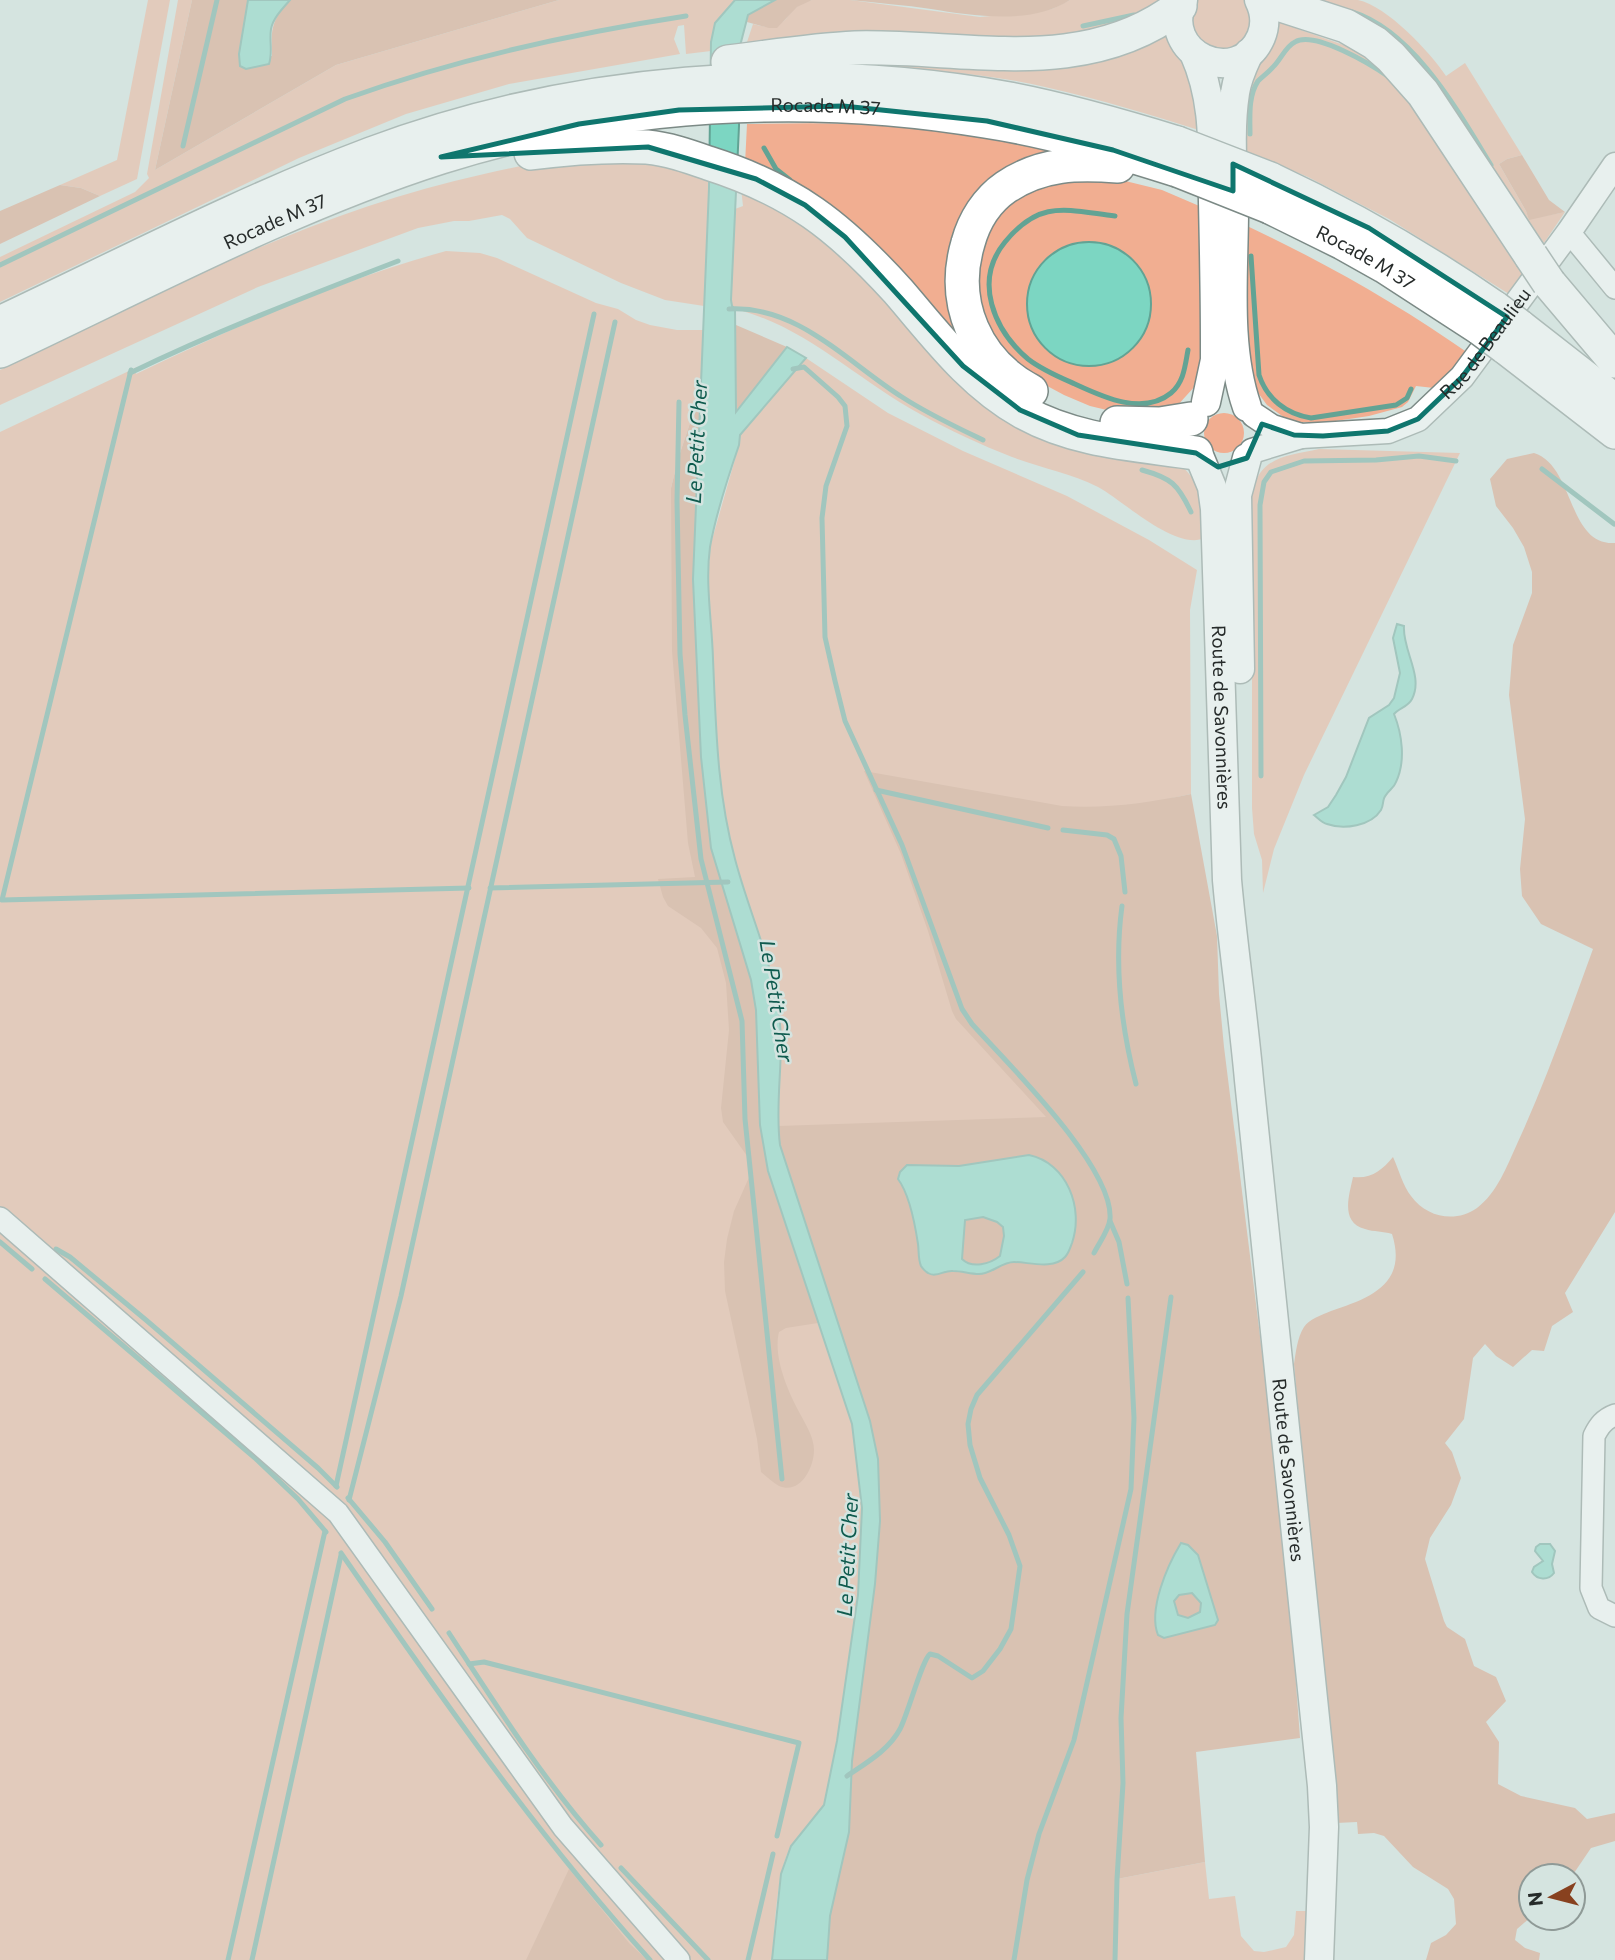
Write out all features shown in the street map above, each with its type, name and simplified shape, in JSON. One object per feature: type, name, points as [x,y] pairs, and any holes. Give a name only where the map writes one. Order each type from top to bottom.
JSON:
[{"type":"highway","points":[[1266,0],[1346,26],[1375,43],[1391,57],[1423,93],[1540,270],[1615,362]]},
{"type":"highway","points":[[679,88],[746,82],[855,48],[1016,55],[1063,51],[1134,34],[1150,27],[1182,3]]},
{"type":"highway","name":"Rocade M 37","points":[[0,323],[261,200],[370,154],[480,120],[629,91],[746,82],[843,106],[918,111],[987,121],[1177,157],[1270,193],[1343,243],[1500,328],[1615,401]]},
{"type":"highway","name":"Rocade M 37","points":[[0,351],[300,212],[388,176],[441,157],[568,126],[679,88]]},
{"type":"highway","points":[[441,157],[491,159],[593,147],[648,147],[676,152],[744,174],[796,200],[832,226],[872,264],[963,366],[1020,410],[1078,435],[1198,455]]},
{"type":"highway","points":[[1177,157],[1075,163],[1043,169],[1017,180],[995,195],[975,224],[966,249],[961,287],[967,318],[979,343],[1000,368],[1026,388],[1064,407],[1097,419],[1141,425],[1198,411]]},
{"type":"highway","name":"Rocade M 37","points":[[1500,328],[1615,432]]},
{"type":"main road","points":[[1194,53],[1212,62],[1222,63],[1241,59],[1249,53],[1256,45],[1264,25],[1264,14],[1259,0]]},
{"type":"main road","points":[[1182,3],[1179,27],[1204,76],[1212,128],[1215,360],[1189,439],[1198,455],[1218,467],[1229,467],[1250,454],[1258,438],[1258,426],[1240,386],[1235,350],[1235,91],[1249,53]]},
{"type":"main road","points":[[1198,411],[1222,397],[1240,401],[1250,411]]},
{"type":"main road","name":"Route de Savonnières","points":[[1239,980],[1241,712],[1237,495],[1250,454]]},
{"type":"main road","name":"Route de Savonnières","points":[[1198,455],[1212,487],[1227,880],[1322,1786],[1324,1827],[1319,1960]]},
{"type":"street","name":"Rue de Beaulieu","points":[[1250,454],[1301,436],[1388,431],[1418,419],[1462,377],[1615,165]]},
{"type":"street","points":[[1569,232],[1615,288]]},
{"type":"street","name":"Rue de Beaulieu","points":[[1250,411],[1272,428],[1301,436]]},
{"type":"street","points":[[0,1218],[338,1513],[555,1817],[679,1960]]},
{"type":"street","points":[[1615,1415],[1608,1417],[1600,1425],[1594,1436],[1591,1588],[1599,1608],[1615,1616]]},
{"type":"highlighted area","points":[[843,106],[987,121],[1113,150],[1233,191],[1233,164],[1369,228],[1507,317],[1462,377],[1418,419],[1388,431],[1323,436],[1294,435],[1262,424],[1247,458],[1218,467],[1196,453],[1078,435],[1020,410],[963,366],[845,237],[805,205],[756,179],[648,147],[441,157],[579,124],[679,110]]},
{"type":"shaded area","points":[[148,0],[170,0],[137,179],[100,196],[81,188],[60,185],[117,160]]},
{"type":"shaded area","points":[[178,0],[192,0],[155,170],[336,65],[559,0],[735,0],[718,23],[711,51],[686,54],[684,25],[678,26],[674,39],[680,54],[509,84],[406,114],[299,158],[0,302],[0,257],[135,192],[149,178],[147,174]]},
{"type":"shaded area","points":[[192,0],[248,0],[239,54],[272,56],[274,26],[290,0],[559,0],[336,65],[155,170]]},
{"type":"shaded area","points":[[775,0],[812,0],[797,7],[777,28],[747,22],[748,14]]},
{"type":"shaded area","points":[[812,0],[850,0],[980,17],[1052,9],[1070,0],[1162,0],[1146,18],[1041,43],[745,48],[753,24],[775,26],[802,3]]},
{"type":"shaded area","points":[[850,0],[1070,0],[1038,13],[984,16]]},
{"type":"shaded area","points":[[1197,0],[1246,0],[1253,21],[1246,41],[1228,52],[1199,44],[1189,15]]},
{"type":"shaded area","points":[[1302,0],[1358,0],[1369,4],[1407,31],[1446,76],[1465,63],[1522,155],[1499,164],[1529,219],[1565,212],[1544,243],[1435,89]]},
{"type":"shaded area","points":[[1278,15],[1299,20],[1298,29],[1358,50],[1393,72],[1525,270],[1509,294],[1389,219],[1308,177],[1240,149],[1252,69],[1272,46],[1277,32]]},
{"type":"shaded area","points":[[1163,30],[1172,50],[1191,66],[1205,132],[1105,102],[1023,82],[864,65]]},
{"type":"shaded area","points":[[805,123],[902,127],[1060,153],[978,203],[974,353],[745,164],[747,124]]},
{"type":"shaded area","points":[[1522,155],[1549,200],[1565,212],[1529,220],[1499,164]]},
{"type":"shaded area","points":[[631,157],[709,178],[704,306],[665,300],[621,283],[527,238],[510,219],[502,215],[454,221],[418,228],[258,287],[0,405],[0,370],[177,284],[297,232],[421,190],[484,174],[558,160]]},
{"type":"shaded area","points":[[1109,177],[1162,190],[1204,208],[1204,353],[1196,385],[1176,407],[1111,411],[1090,406],[1038,381],[987,334],[972,281],[992,218],[1037,183]],"holes":[[[1032,280],[1149,288],[1151,308],[1146,328],[1029,317],[1027,298]]]},
{"type":"shaded area","points":[[60,185],[81,188],[100,196],[0,244],[0,211]]},
{"type":"shaded area","points":[[741,188],[818,229],[958,378],[1179,464],[1193,479],[1197,488],[1205,538],[1193,540],[1179,537],[1150,523],[1098,487],[1012,457],[954,431],[897,400],[785,328],[732,307],[735,209],[743,206]]},
{"type":"shaded area","points":[[1245,225],[1361,285],[1471,355],[1434,388],[1416,386],[1408,402],[1402,407],[1369,416],[1322,423],[1285,418],[1267,405],[1253,386],[1247,357]]},
{"type":"shaded area","points":[[446,251],[480,253],[497,258],[650,325],[677,330],[703,330],[701,390],[671,488],[713,671],[708,582],[710,547],[740,435],[806,358],[888,413],[963,451],[1067,496],[1149,540],[1197,570],[1190,610],[1191,794],[1154,802],[1235,1134],[1292,1630],[827,1960],[849,1832],[816,1815],[792,1845],[783,1869],[777,1900],[772,1960],[0,1960],[0,432],[137,367],[136,374],[327,290]]},
{"type":"shaded area","points":[[736,325],[787,347],[736,413]]},
{"type":"shaded area","points":[[701,390],[693,579],[701,757],[711,848],[751,980],[756,1010],[760,1124],[768,1171],[818,1323],[786,1328],[779,1332],[778,1351],[782,1372],[814,1445],[808,1472],[799,1483],[787,1488],[777,1485],[761,1472],[757,1439],[725,1291],[724,1262],[727,1239],[734,1211],[751,1173],[752,1163],[723,1122],[721,1108],[729,1030],[726,983],[717,948],[701,928],[668,906],[658,879],[695,877],[688,843],[672,651],[671,488]]},
{"type":"shaded area","points":[[1224,413],[1232,414],[1238,419],[1243,425],[1243,441],[1238,447],[1232,452],[1224,453],[1216,452],[1210,447],[1205,441],[1204,433],[1205,425],[1210,419],[1216,414]]},
{"type":"shaded area","points":[[1319,449],[1460,453],[1304,775],[1274,849],[1263,893],[1262,860],[1254,834],[1252,808],[1252,493],[1256,480],[1269,464],[1287,456]]},
{"type":"shaded area","points":[[1534,453],[1547,461],[1557,473],[1588,532],[1599,541],[1615,543],[1615,1212],[1565,1293],[1573,1312],[1552,1326],[1544,1351],[1532,1350],[1513,1367],[1496,1356],[1485,1344],[1473,1358],[1464,1419],[1445,1443],[1452,1452],[1461,1478],[1451,1505],[1430,1538],[1425,1559],[1447,1627],[1465,1639],[1474,1666],[1496,1677],[1506,1701],[1486,1722],[1499,1742],[1498,1784],[1521,1796],[1575,1808],[1587,1819],[1615,1813],[1615,1841],[1591,1848],[1582,1862],[1517,1862],[1515,1940],[1525,1948],[1540,1953],[1539,1960],[1426,1960],[1431,1943],[1446,1935],[1456,1924],[1454,1899],[1448,1889],[1413,1867],[1384,1836],[1374,1833],[1358,1834],[1357,1822],[1336,1823],[1294,1364],[1298,1340],[1306,1324],[1372,1294],[1390,1277],[1395,1265],[1396,1251],[1392,1234],[1365,1229],[1352,1221],[1348,1208],[1353,1177],[1366,1177],[1376,1173],[1393,1157],[1411,1196],[1433,1213],[1460,1216],[1484,1202],[1501,1179],[1528,1120],[1593,949],[1541,924],[1522,896],[1520,869],[1525,819],[1509,695],[1513,645],[1532,593],[1532,572],[1524,547],[1496,506],[1490,479],[1507,459]]},
{"type":"shaded area","points":[[864,771],[1062,806],[1094,807],[1191,794],[1217,936],[1224,1047],[1263,1360],[1292,1630],[1300,1738],[1196,1752],[1205,1862],[1117,1879],[1115,1960],[827,1960],[830,1916],[849,1832],[852,1761],[875,1584],[880,1521],[878,1459],[870,1421],[780,1145],[778,1126],[1046,1117],[956,1019],[901,854]]},
{"type":"shaded area","points":[[1205,1862],[1209,1899],[1235,1896],[1241,1936],[1254,1951],[1264,1952],[1286,1947],[1294,1935],[1296,1911],[1308,1911],[1306,1960],[1115,1960],[1117,1879]]},
{"type":"shaded area","points":[[569,1869],[629,1943],[647,1960],[526,1960]]},
{"type":"water","points":[[248,0],[290,0],[272,25],[269,64],[246,69],[240,66],[239,54]]},
{"type":"water","name":"Le Petit Cher","points":[[735,0],[775,0],[748,15],[739,50],[739,126],[731,300],[735,309],[736,412],[787,347],[806,358],[740,435],[710,547],[708,589],[718,760],[729,834],[740,878],[770,969],[778,1007],[781,1042],[778,1111],[780,1145],[870,1421],[878,1459],[880,1521],[875,1584],[852,1761],[849,1832],[830,1916],[827,1960],[772,1960],[781,1874],[791,1846],[824,1805],[837,1741],[858,1595],[862,1508],[852,1424],[768,1171],[760,1125],[756,1010],[751,980],[711,848],[701,757],[693,579],[709,188],[711,42],[715,23]]},
{"type":"water","points":[[1089,242],[1113,247],[1133,260],[1146,280],[1151,304],[1146,328],[1133,348],[1113,361],[1089,366],[1065,361],[1045,348],[1032,328],[1027,304],[1032,280],[1045,260],[1065,247]]},
{"type":"water","points":[[1397,624],[1404,626],[1416,681],[1410,702],[1394,714],[1402,748],[1399,774],[1385,797],[1381,810],[1371,820],[1349,826],[1325,823],[1314,815],[1328,807],[1336,795],[1346,777],[1369,718],[1389,705],[1394,698],[1400,673],[1393,638]]},
{"type":"water","points":[[1029,1155],[1053,1167],[1062,1177],[1074,1202],[1075,1229],[1066,1255],[1054,1263],[1014,1262],[976,1274],[950,1271],[934,1275],[926,1272],[920,1263],[917,1236],[906,1193],[898,1179],[900,1172],[907,1165],[959,1166]],"holes":[[[983,1217],[1003,1227],[1004,1236],[1000,1256],[981,1264],[971,1264],[962,1259],[965,1220]]]},
{"type":"water","points":[[1181,1543],[1188,1545],[1198,1555],[1218,1620],[1215,1625],[1164,1638],[1158,1635],[1155,1613],[1165,1576]],"holes":[[[1192,1593],[1201,1603],[1200,1612],[1188,1618],[1178,1615],[1174,1601],[1179,1595]]]},
{"type":"water","points":[[1540,1544],[1550,1544],[1555,1551],[1552,1564],[1554,1573],[1546,1578],[1537,1577],[1532,1572],[1534,1567],[1543,1561],[1535,1551]]},
{"type":"waterway","points":[[183,146],[217,0]]},
{"type":"waterway","points":[[1352,12],[1374,22],[1415,55],[1449,99],[1491,165]]},
{"type":"waterway","points":[[1083,26],[1134,15]]},
{"type":"waterway","points":[[0,265],[345,99],[513,49],[686,16]]},
{"type":"waterway","points":[[1250,134],[1250,107],[1255,87],[1295,42],[1304,40],[1329,45],[1357,57],[1389,77]]},
{"type":"waterway","points":[[764,148],[776,169],[790,180]]},
{"type":"waterway","points":[[1115,216],[1082,211],[1055,211],[1042,213],[1018,228],[995,257],[990,273],[989,289],[997,320],[1016,347],[1033,363],[1086,389],[1123,402],[1148,403],[1171,393],[1181,379],[1188,350]]},
{"type":"waterway","points":[[1251,256],[1259,375],[1267,391],[1279,404],[1293,413],[1311,418],[1396,405],[1407,398],[1411,389]]},
{"type":"waterway","points":[[130,373],[229,328],[398,261]]},
{"type":"waterway","points":[[729,309],[754,310],[778,316],[800,326],[912,403],[983,440]]},
{"type":"waterway","points":[[336,1486],[594,314]]},
{"type":"waterway","points":[[349,1500],[401,1296],[615,322]]},
{"type":"waterway","points":[[793,369],[804,367],[845,406],[847,426],[826,486],[822,518],[825,637],[845,721],[902,845],[962,1009],[972,1024],[1056,1117],[1095,1172],[1107,1197],[1110,1219],[1094,1253]]},
{"type":"waterway","points":[[131,370],[2,900],[469,888]]},
{"type":"waterway","name":"Le Petit Cher","points":[[679,402],[677,501],[680,654],[685,715],[701,859],[742,1021],[745,1119],[782,1479]]},
{"type":"waterway","points":[[1261,776],[1260,505],[1264,482],[1271,472],[1304,461],[1376,460],[1419,456],[1456,461]]},
{"type":"waterway","points":[[1542,469],[1614,524]]},
{"type":"waterway","points":[[1142,470],[1167,479],[1182,495],[1191,512]]},
{"type":"waterway","points":[[876,790],[1048,828]]},
{"type":"waterway","points":[[1063,830],[1107,835],[1114,839],[1121,856],[1125,892]]},
{"type":"waterway","points":[[490,888],[728,882]]},
{"type":"waterway","points":[[1122,906],[1120,995],[1136,1084]]},
{"type":"waterway","points":[[1110,1221],[1119,1242],[1127,1284]]},
{"type":"waterway","points":[[0,1242],[32,1269]]},
{"type":"waterway","points":[[56,1249],[70,1257],[146,1320],[337,1487]]},
{"type":"waterway","points":[[847,1776],[876,1756],[895,1737],[930,1654],[938,1656],[972,1678],[983,1671],[1011,1629],[1020,1566],[1009,1535],[980,1478],[970,1445],[968,1424],[971,1409],[977,1395],[1083,1272]]},
{"type":"waterway","points":[[45,1279],[255,1458],[298,1499],[326,1532]]},
{"type":"waterway","points":[[1115,1960],[1123,1783],[1121,1718],[1127,1614],[1171,1297]]},
{"type":"waterway","points":[[1014,1960],[1027,1880],[1039,1834],[1074,1740],[1131,1489],[1134,1418],[1128,1298]]},
{"type":"waterway","points":[[348,1498],[385,1542],[432,1609]]},
{"type":"waterway","points":[[228,1960],[325,1531]]},
{"type":"waterway","points":[[341,1553],[451,1710],[528,1813],[650,1960]]},
{"type":"waterway","points":[[252,1960],[341,1555]]},
{"type":"waterway","points":[[449,1633],[502,1715],[601,1845]]},
{"type":"waterway","points":[[469,1664],[484,1662],[799,1743],[777,1836]]},
{"type":"waterway","points":[[748,1960],[773,1854]]},
{"type":"waterway","points":[[621,1868],[708,1960]]}]
